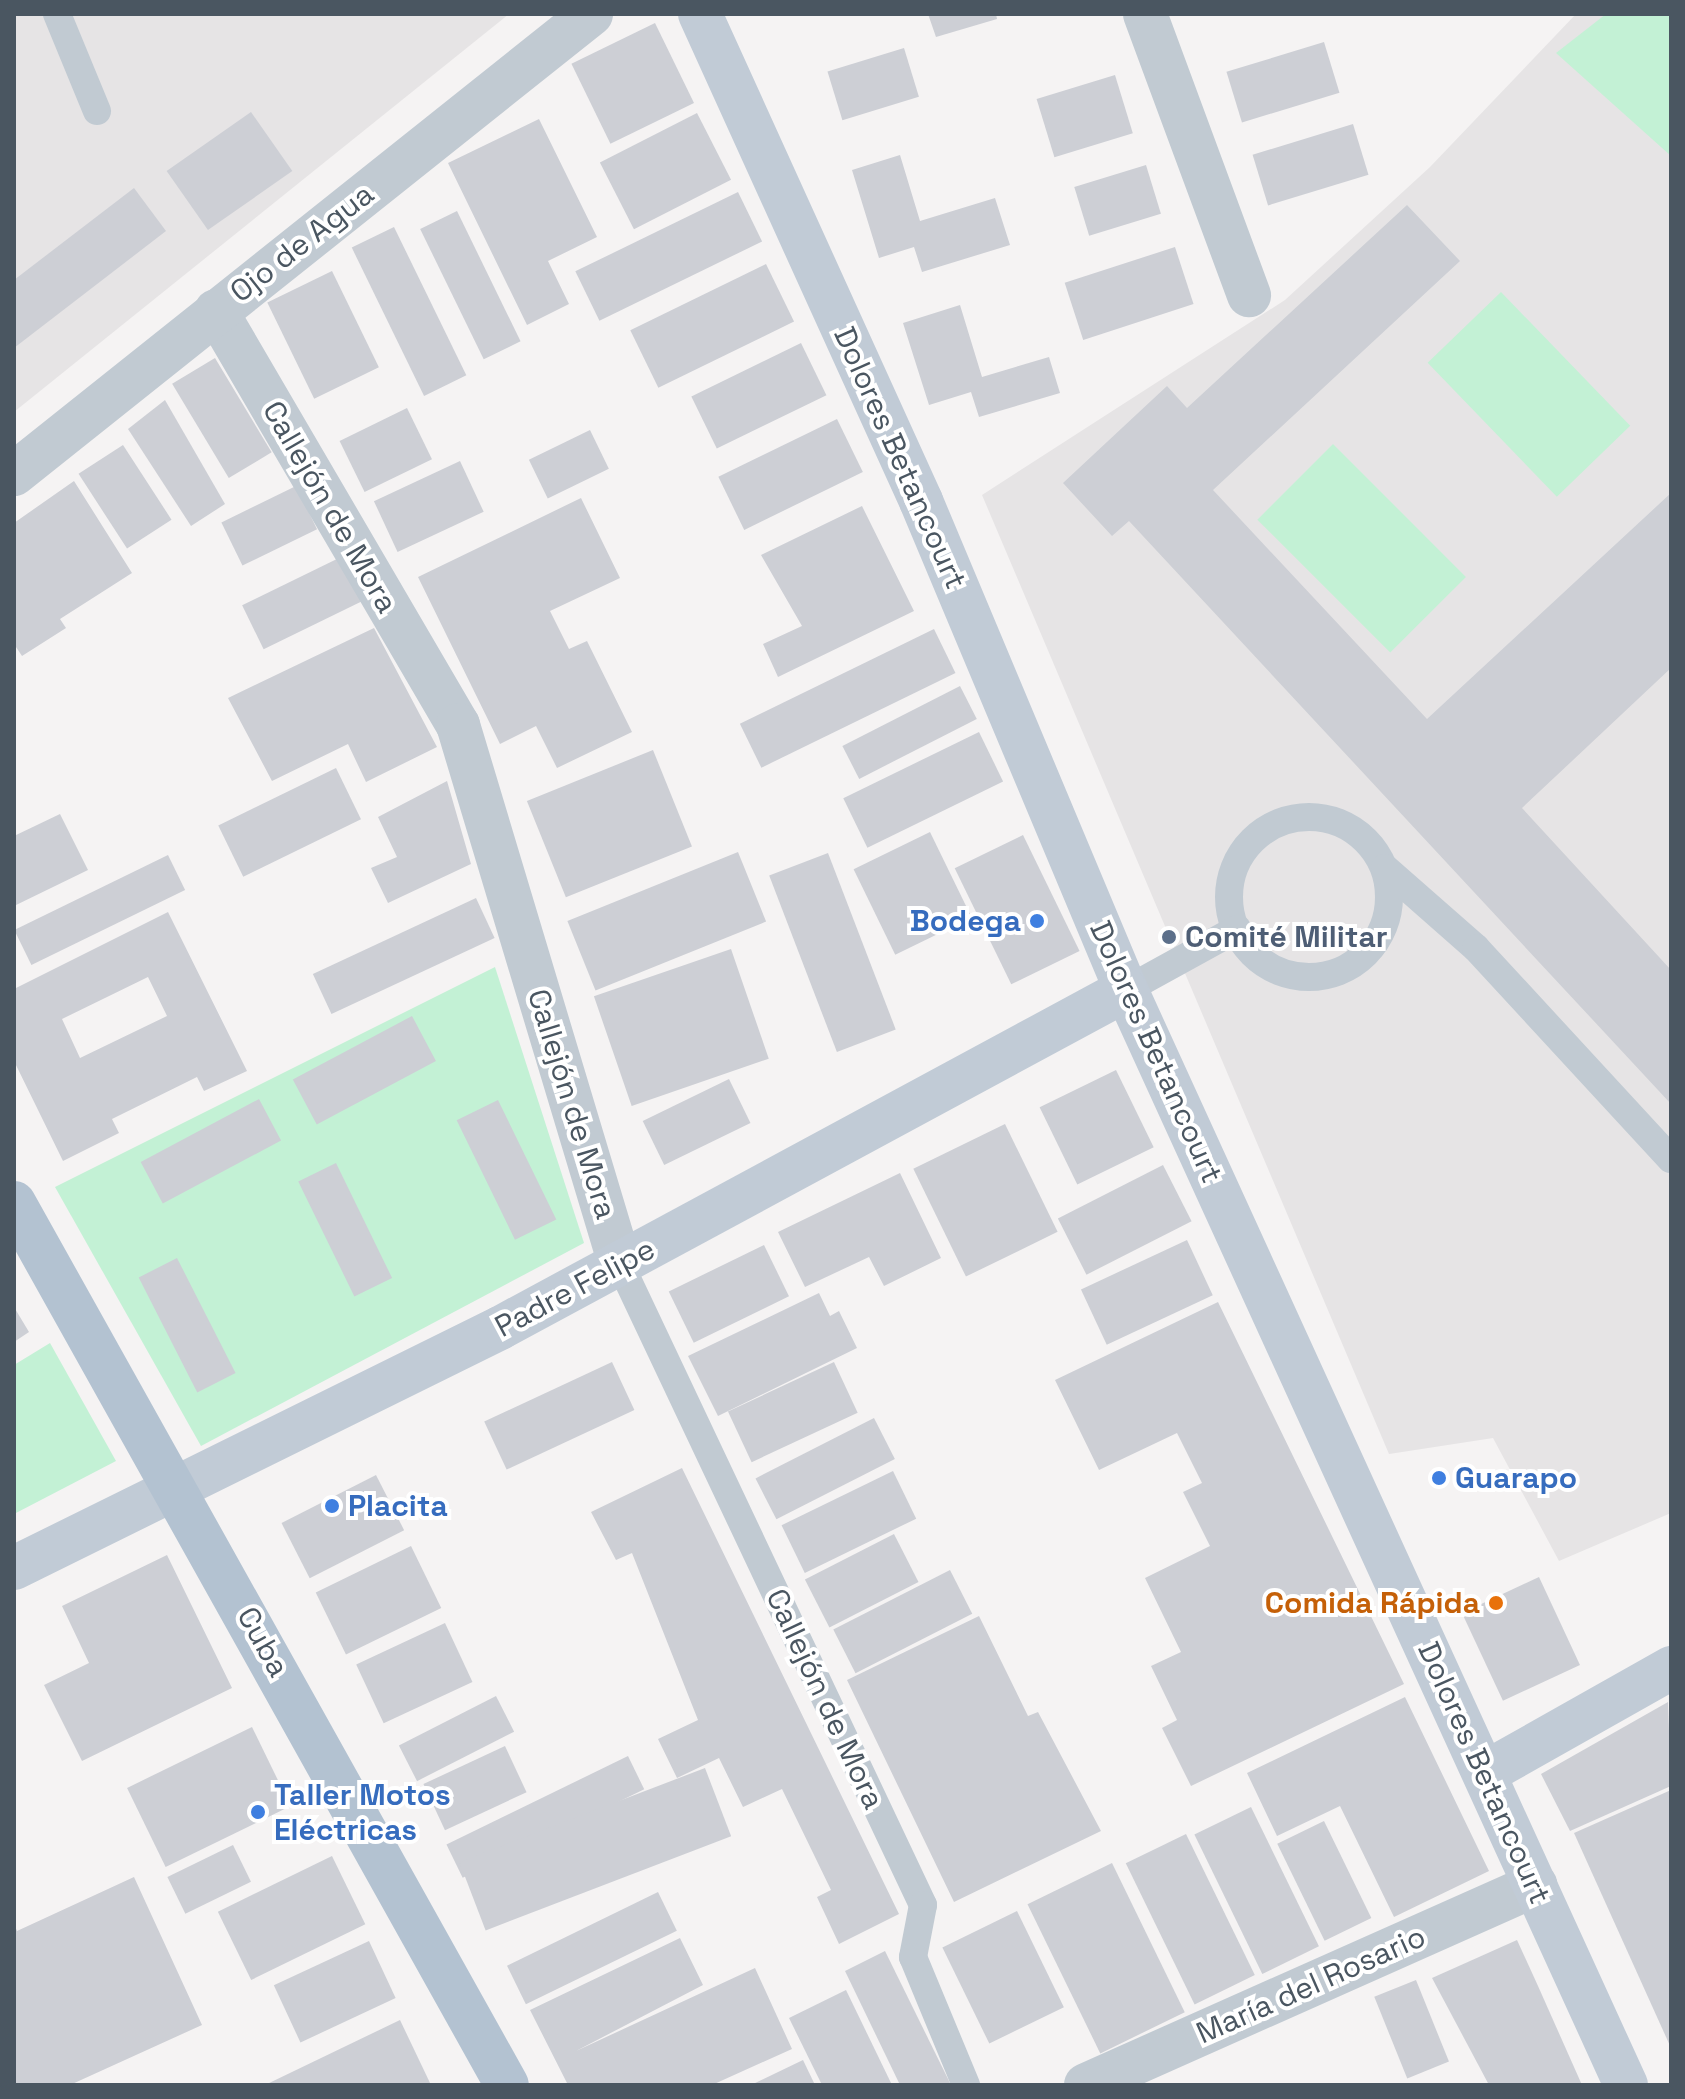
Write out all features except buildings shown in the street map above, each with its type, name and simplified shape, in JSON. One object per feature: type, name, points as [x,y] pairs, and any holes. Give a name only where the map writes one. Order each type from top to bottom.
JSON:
[{"type":"main road","name":"Cuba","points":[[14,1203],[178,1487],[507,2085]]},
{"type":"street","name":"Ojo de Agua","points":[[14,474],[591,14]]},
{"type":"street","name":"Dolores Betancourt","points":[[700,14],[921,501],[1126,990],[1626,2085]]},
{"type":"street","points":[[1145,14],[1249,295]]},
{"type":"street","name":"Callejón de Mora","points":[[216,311],[458,725],[620,1264]]},
{"type":"street","name":"Padre Felipe","points":[[14,1568],[620,1264],[1126,990]]},
{"type":"street","points":[[1485,1773],[1671,1668]]},
{"type":"street","name":"María del Rosario","points":[[1086,2085],[1535,1885]]},
{"type":"lane","points":[[57,14],[97,111]]},
{"type":"lane","points":[[1385,868],[1388,906],[1376,942],[1335,973],[1285,974],[1262,962],[1237,929],[1229,891],[1235,865],[1250,841],[1272,825],[1324,818],[1350,828],[1385,868],[1476,948],[1671,1159]]},
{"type":"lane","points":[[1126,990],[1237,929]]},
{"type":"lane","name":"Callejón de Mora","points":[[620,1264],[923,1905],[913,1957],[966,2085]]},
{"type":"shaded area","points":[[14,14],[509,14],[14,412]]},
{"type":"shaded area","points":[[1576,14],[1671,14],[1671,1513],[1559,1561],[1493,1438],[1389,1454],[982,495],[1285,300],[1430,167]]},
{"type":"green space","points":[[1606,14],[1671,14],[1671,156],[1556,53]]},
{"type":"green space","points":[[1501,292],[1630,426],[1557,497],[1428,363]]},
{"type":"green space","points":[[1333,444],[1466,577],[1390,653],[1257,520]]},
{"type":"green space","points":[[495,967],[584,1243],[201,1446],[55,1187]]},
{"type":"green space","points":[[50,1343],[116,1461],[14,1514],[14,1365]]},
{"type":"place","name":"Bodega","points":[[1037,921]]},
{"type":"place","name":"Comité Militar","points":[[1169,937]]},
{"type":"place","name":"Guarapo","points":[[1439,1478]]},
{"type":"place","name":"Placita","points":[[332,1506]]},
{"type":"place","name":"Comida Rápida","points":[[1496,1603]]},
{"type":"place","name":"Taller Motos Eléctricas","points":[[258,1812]]}]
